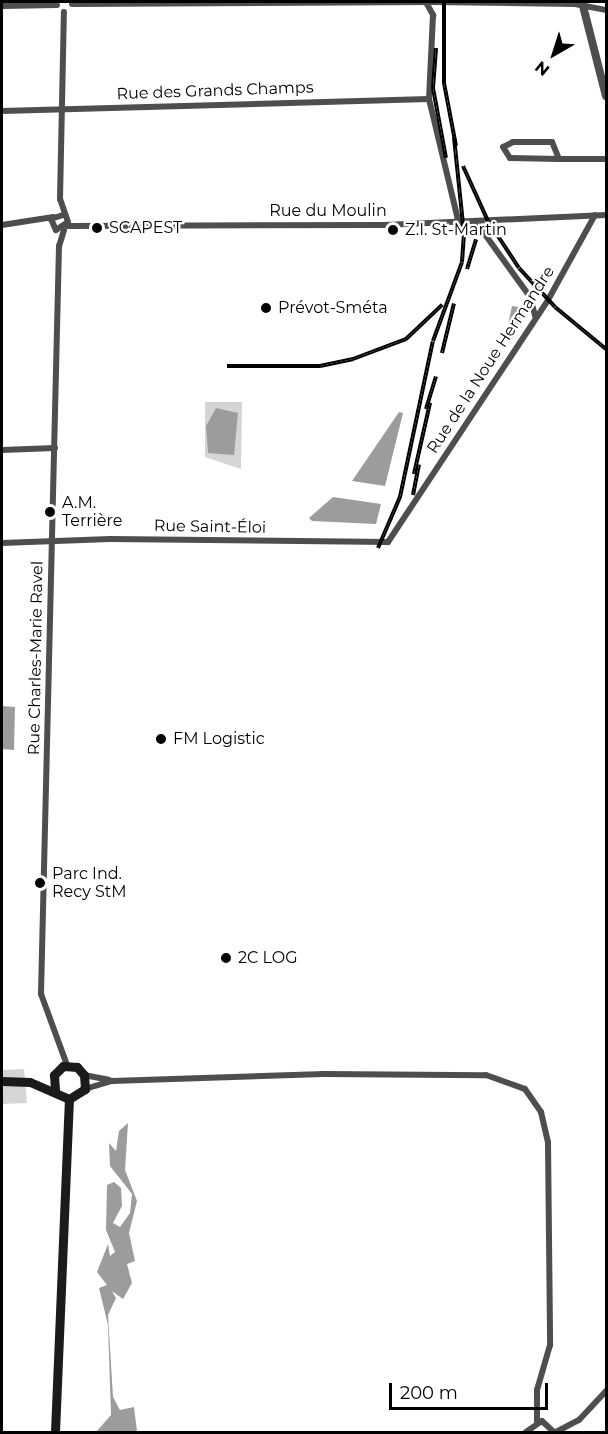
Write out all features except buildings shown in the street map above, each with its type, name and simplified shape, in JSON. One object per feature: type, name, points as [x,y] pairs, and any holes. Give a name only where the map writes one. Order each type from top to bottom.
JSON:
[{"type":"main road","points":[[30,1082],[54,1075],[67,1065],[84,1074],[85,1089],[69,1099]]},
{"type":"main road","points":[[54,1075],[55,1091]]},
{"type":"main road","points":[[2,1081],[30,1082],[69,1099]]},
{"type":"main road","points":[[55,1432],[69,1099]]},
{"type":"street","points":[[2,6],[57,3],[64,12],[60,199],[66,228]]},
{"type":"street","points":[[64,12],[72,3],[583,3],[606,10]]},
{"type":"street","points":[[583,3],[606,96]]},
{"type":"street","points":[[427,4],[433,15],[429,99],[459,224]]},
{"type":"street","name":"Rue des Grands Champs","points":[[2,111],[429,99]]},
{"type":"street","points":[[559,159],[552,142],[513,142],[503,147],[510,158],[559,159],[606,159]]},
{"type":"street","points":[[34,224],[54,216],[60,199]]},
{"type":"street","name":"Rue de la Noue Hermandre","points":[[406,518],[533,322],[596,215]]},
{"type":"street","name":"Rue du Moulin","points":[[55,230],[84,223],[459,224],[606,215]]},
{"type":"street","name":"Rue du Moulin","points":[[54,216],[65,216],[84,223]]},
{"type":"street","name":"Rue Charles-Marie Ravel","points":[[54,216],[59,246],[41,994],[67,1065]]},
{"type":"street","points":[[476,222],[530,297],[533,322]]},
{"type":"street","points":[[2,225],[34,224],[55,230]]},
{"type":"street","name":"Rue Charles-Marie Ravel","points":[[59,246],[66,228]]},
{"type":"street","points":[[2,450],[55,448]]},
{"type":"street","name":"Rue Saint-Éloi","points":[[2,543],[380,544],[390,540],[406,518]]},
{"type":"street","points":[[84,1074],[112,1081],[486,1075],[525,1089],[541,1112],[548,1142],[550,1346],[537,1390],[537,1421],[526,1432]]},
{"type":"street","points":[[85,1089],[112,1081]]},
{"type":"street","points":[[537,1421],[546,1422],[555,1432],[579,1420],[606,1391]]},
{"type":"shaded area","points":[[512,306],[525,308],[512,340],[505,339]]},
{"type":"shaded area","points":[[205,402],[242,402],[241,469],[205,457]]},
{"type":"shaded area","points":[[216,408],[238,413],[234,455],[208,453],[206,426]]},
{"type":"shaded area","points":[[399,412],[403,413],[385,486],[352,481]]},
{"type":"shaded area","points":[[333,497],[381,504],[376,524],[312,521],[309,518]]},
{"type":"shaded area","points":[[2,706],[15,707],[14,750],[2,749]]},
{"type":"shaded area","points":[[24,1069],[27,1103],[2,1104],[2,1070]]},
{"type":"shaded area","points":[[128,1123],[125,1170],[137,1201],[129,1233],[135,1261],[127,1264],[132,1283],[123,1299],[112,1291],[116,1298],[108,1315],[113,1397],[120,1410],[134,1407],[137,1431],[96,1432],[111,1415],[108,1325],[99,1288],[107,1285],[97,1272],[108,1244],[110,1256],[115,1252],[106,1230],[107,1185],[114,1182],[121,1188],[122,1206],[113,1223],[120,1227],[130,1213],[132,1194],[110,1166],[109,1143],[116,1151],[119,1131]]},
{"type":"railway","points":[[444,2],[444,83],[456,146]]},
{"type":"railway","points":[[436,48],[433,88],[446,158]]},
{"type":"railway","points":[[378,548],[400,497],[433,341],[462,262],[464,234],[454,138]]},
{"type":"railway","points":[[463,166],[488,221],[519,268],[555,307],[606,349]]},
{"type":"railway","points":[[467,269],[476,239]]},
{"type":"railway","points":[[442,353],[454,303]]},
{"type":"railway","points":[[227,366],[320,366],[353,359],[406,339],[442,305]]},
{"type":"railway","points":[[426,409],[436,376]]},
{"type":"railway","points":[[414,474],[430,403]]},
{"type":"railway","points":[[413,495],[419,465]]},
{"type":"place","name":"SCAPEST","points":[[97,228]]},
{"type":"place","name":"Z.I. St-Martin","points":[[393,230]]},
{"type":"place","name":"Prévot-Sméta","points":[[266,308]]},
{"type":"place","name":"A.M. Terrière","points":[[50,512]]},
{"type":"place","name":"FM Logistic","points":[[161,739]]},
{"type":"place","name":"Parc Ind. Recy StM","points":[[40,883]]},
{"type":"place","name":"2C LOG","points":[[226,958]]}]
